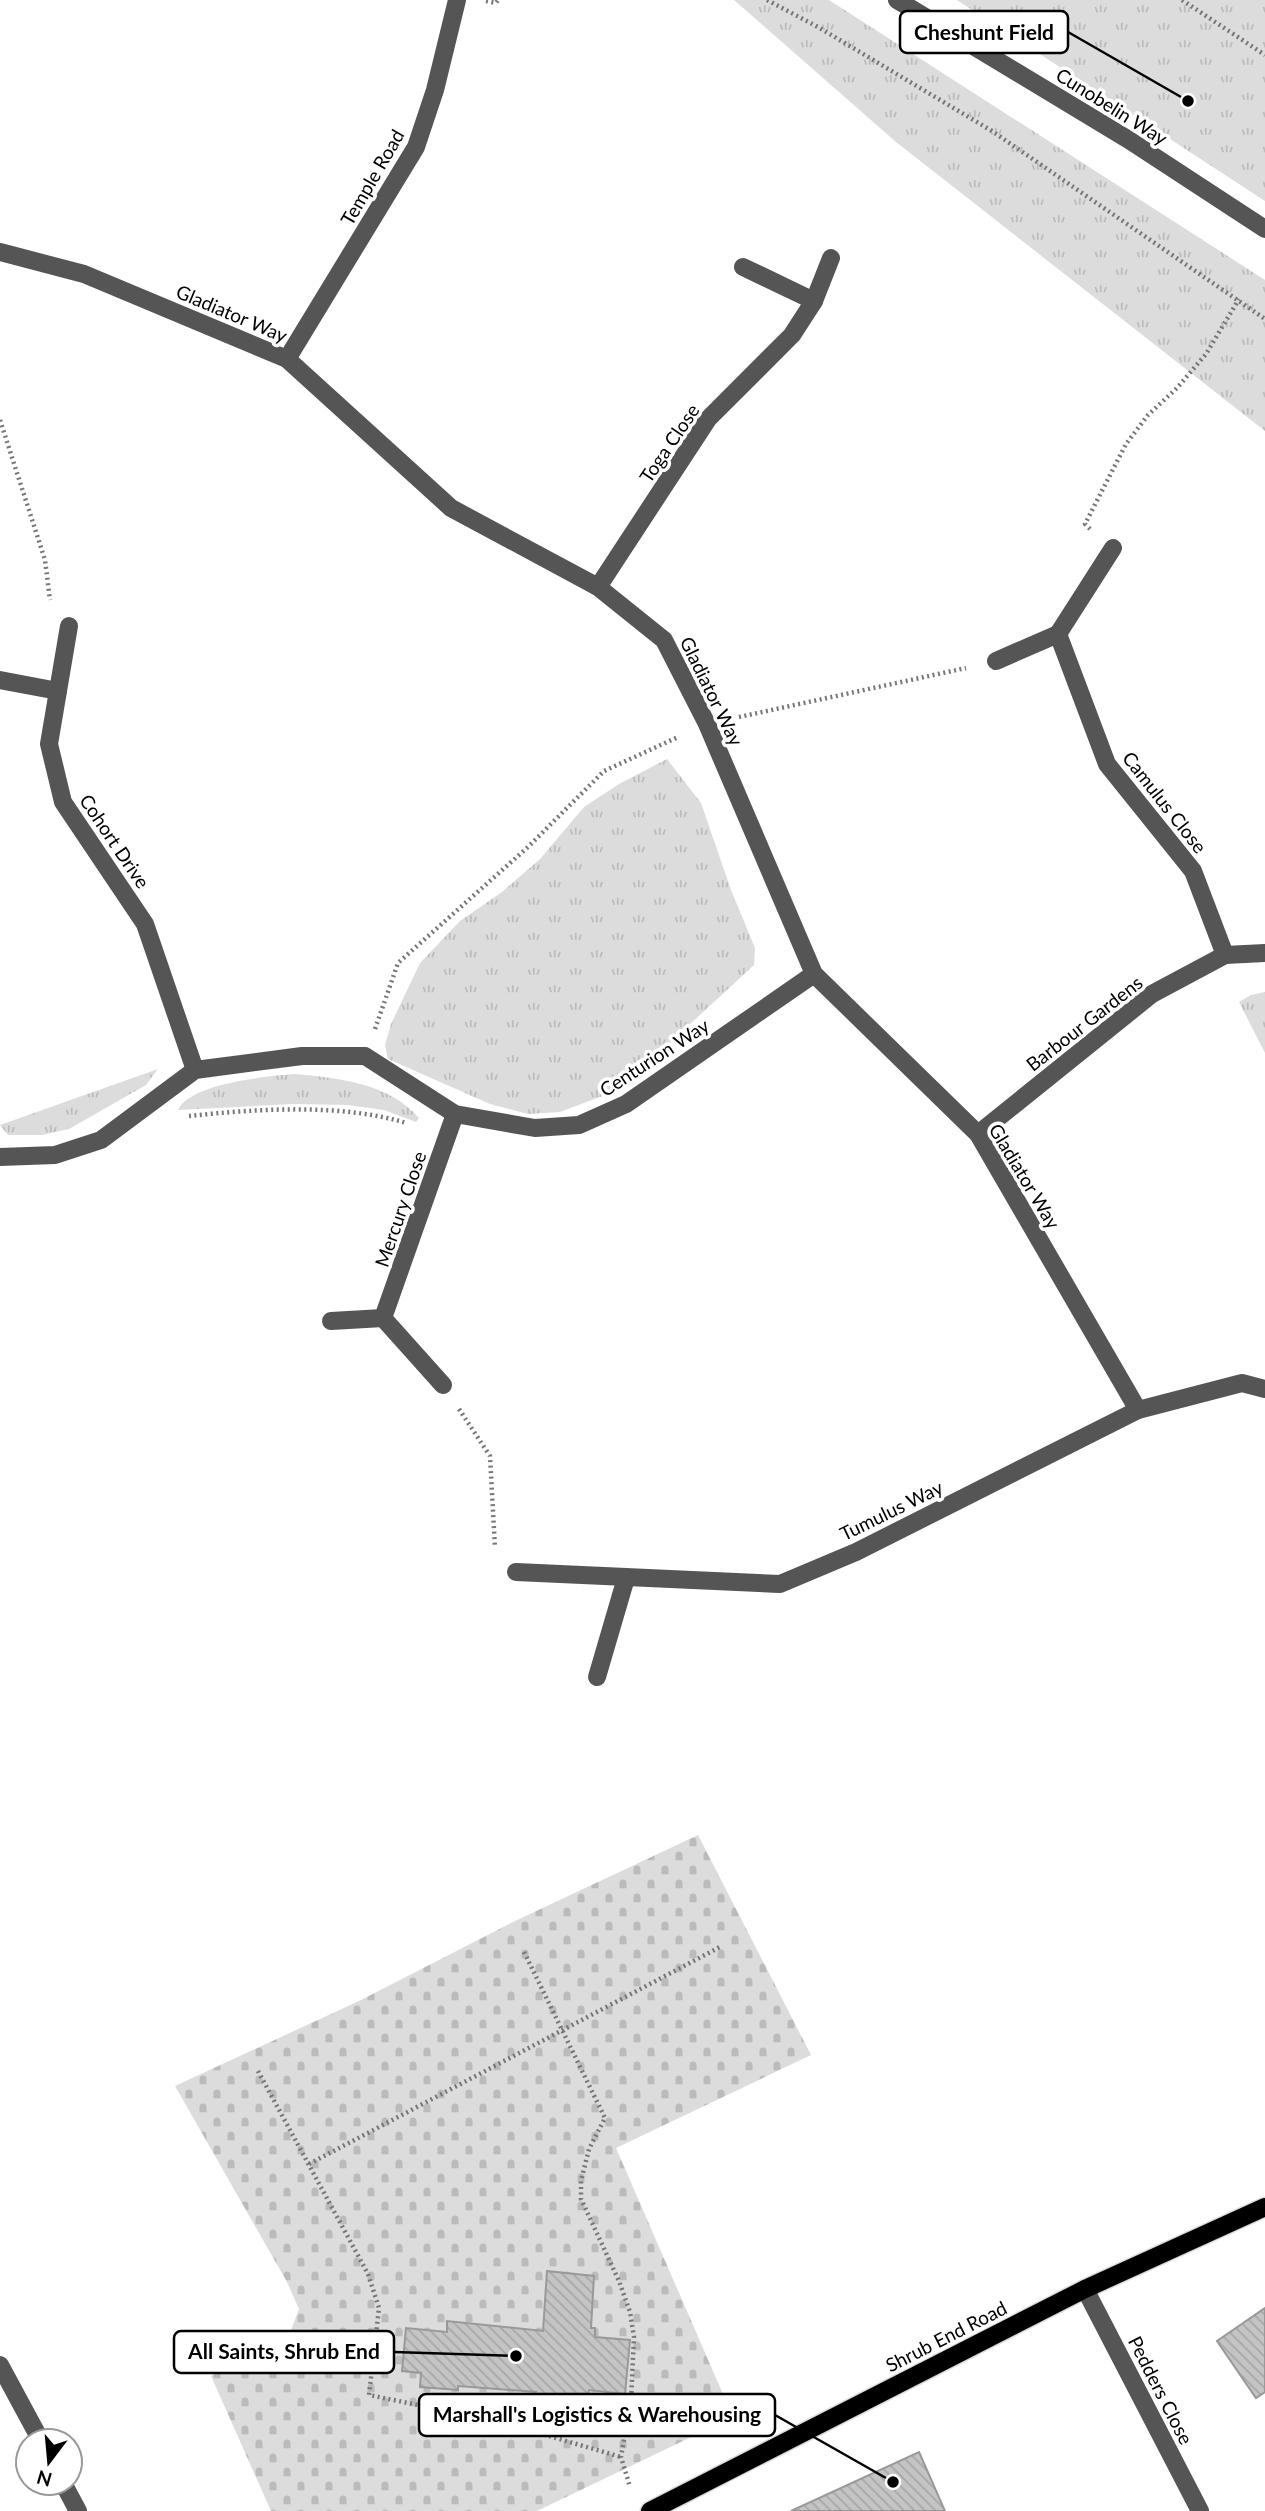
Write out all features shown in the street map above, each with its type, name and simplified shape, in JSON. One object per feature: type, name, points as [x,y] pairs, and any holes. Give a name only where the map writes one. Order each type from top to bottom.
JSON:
[{"type":"main road","name":"Shrub End Road","points":[[650,2511],[1085,2289],[1265,2207]]},
{"type":"street","name":"Temple Road","points":[[288,359],[416,147],[435,90],[457,0]]},
{"type":"street","name":"Cunobelin Way","points":[[897,0],[1129,140],[1265,229]]},
{"type":"street","name":"Gladiator Way","points":[[0,252],[84,274],[288,359],[451,508],[598,587],[664,640],[707,724],[814,974],[978,1134],[1138,1410]]},
{"type":"street","name":"Toga Close","points":[[598,587],[708,419],[792,335],[814,301],[831,258]]},
{"type":"street","points":[[743,267],[814,301]]},
{"type":"street","points":[[996,661],[1058,634],[1113,548]]},
{"type":"street","name":"Cohort Drive","points":[[69,626],[49,744],[62,802],[145,924],[195,1070]]},
{"type":"street","name":"Camulus Close","points":[[1058,634],[1107,764],[1193,871],[1225,955]]},
{"type":"street","points":[[0,680],[58,691]]},
{"type":"street","name":"Barbour Gardens","points":[[978,1134],[1152,994],[1225,955],[1265,953]]},
{"type":"street","name":"Centurion Way","points":[[365,1056],[455,1114],[535,1128],[579,1125],[626,1104],[814,974]]},
{"type":"street","points":[[0,1157],[55,1155],[101,1140],[195,1070],[302,1056],[365,1056]]},
{"type":"street","name":"Mercury Close","points":[[383,1318],[455,1114]]},
{"type":"street","points":[[331,1321],[383,1318],[443,1385]]},
{"type":"street","name":"Tumulus Way","points":[[516,1572],[780,1584],[856,1552],[1138,1410],[1242,1383],[1265,1389]]},
{"type":"street","points":[[597,1677],[625,1578]]},
{"type":"street","name":"Pedders Close","points":[[1085,2289],[1200,2511]]},
{"type":"street","points":[[0,2365],[33,2427]]},
{"type":"path","points":[[767,0],[818,27],[992,131],[1265,319]]},
{"type":"path","points":[[1182,0],[1265,55]]},
{"type":"path","points":[[1113,548],[1085,524],[1126,444],[1148,415],[1177,388],[1206,354],[1239,299]]},
{"type":"path","points":[[0,420],[45,561],[52,619],[69,626]]},
{"type":"path","points":[[365,1056],[397,963],[528,847],[604,771],[707,724],[996,661]]},
{"type":"path","points":[[130,1119],[238,1111],[343,1111],[378,1114],[413,1125],[443,1150]]},
{"type":"path","points":[[443,1385],[490,1456],[496,1568],[516,1572]]},
{"type":"path","points":[[309,2164],[720,1947]]},
{"type":"path","points":[[524,1952],[606,2118],[589,2149],[581,2181],[581,2199],[631,2312],[634,2337],[631,2400],[621,2457],[631,2490]]},
{"type":"path","points":[[258,2071],[368,2274],[379,2308],[369,2395],[500,2422],[621,2457]]},
{"type":"green space","points":[[734,0],[829,0],[1265,280],[1265,431],[896,142]]},
{"type":"green space","points":[[957,0],[1265,0],[1265,201]]},
{"type":"green space","points":[[667,759],[701,803],[731,890],[755,948],[754,965],[661,1051],[605,1095],[560,1112],[528,1114],[490,1104],[388,1059],[385,1045],[391,1024],[420,963],[460,921],[502,892],[540,859],[584,807],[619,784]]},
{"type":"green space","points":[[1265,992],[1265,1053],[1239,1002],[1251,995]]},
{"type":"green space","points":[[158,1069],[146,1085],[69,1129],[42,1135],[8,1135],[0,1125]]},
{"type":"green space","points":[[295,1074],[362,1084],[393,1097],[419,1118],[416,1122],[384,1110],[348,1105],[293,1104],[178,1110],[185,1101],[213,1087],[249,1079]]},
{"type":"green space","points":[[698,1835],[811,2055],[616,2148],[733,2417],[537,2511],[271,2511],[211,2376],[291,2330],[299,2309],[287,2282],[175,2086],[359,2001],[515,1921]]},
{"type":"building","points":[[547,2271],[594,2276],[591,2328],[595,2328],[595,2337],[630,2340],[625,2394],[589,2390],[587,2397],[571,2395],[569,2425],[534,2422],[536,2392],[458,2386],[458,2390],[420,2387],[421,2373],[402,2371],[406,2328],[447,2332],[447,2321],[543,2331]]},
{"type":"building","points":[[1265,2308],[1265,2392],[1256,2398],[1217,2341]]},
{"type":"building","points":[[919,2452],[945,2511],[791,2511]]},
{"type":"place","name":"Cheshunt Field","points":[[1188,101]]},
{"type":"place","name":"All Saints, Shrub End","points":[[516,2356]]},
{"type":"place","name":"Marshall's Logistics & Warehousing","points":[[893,2482]]}]
